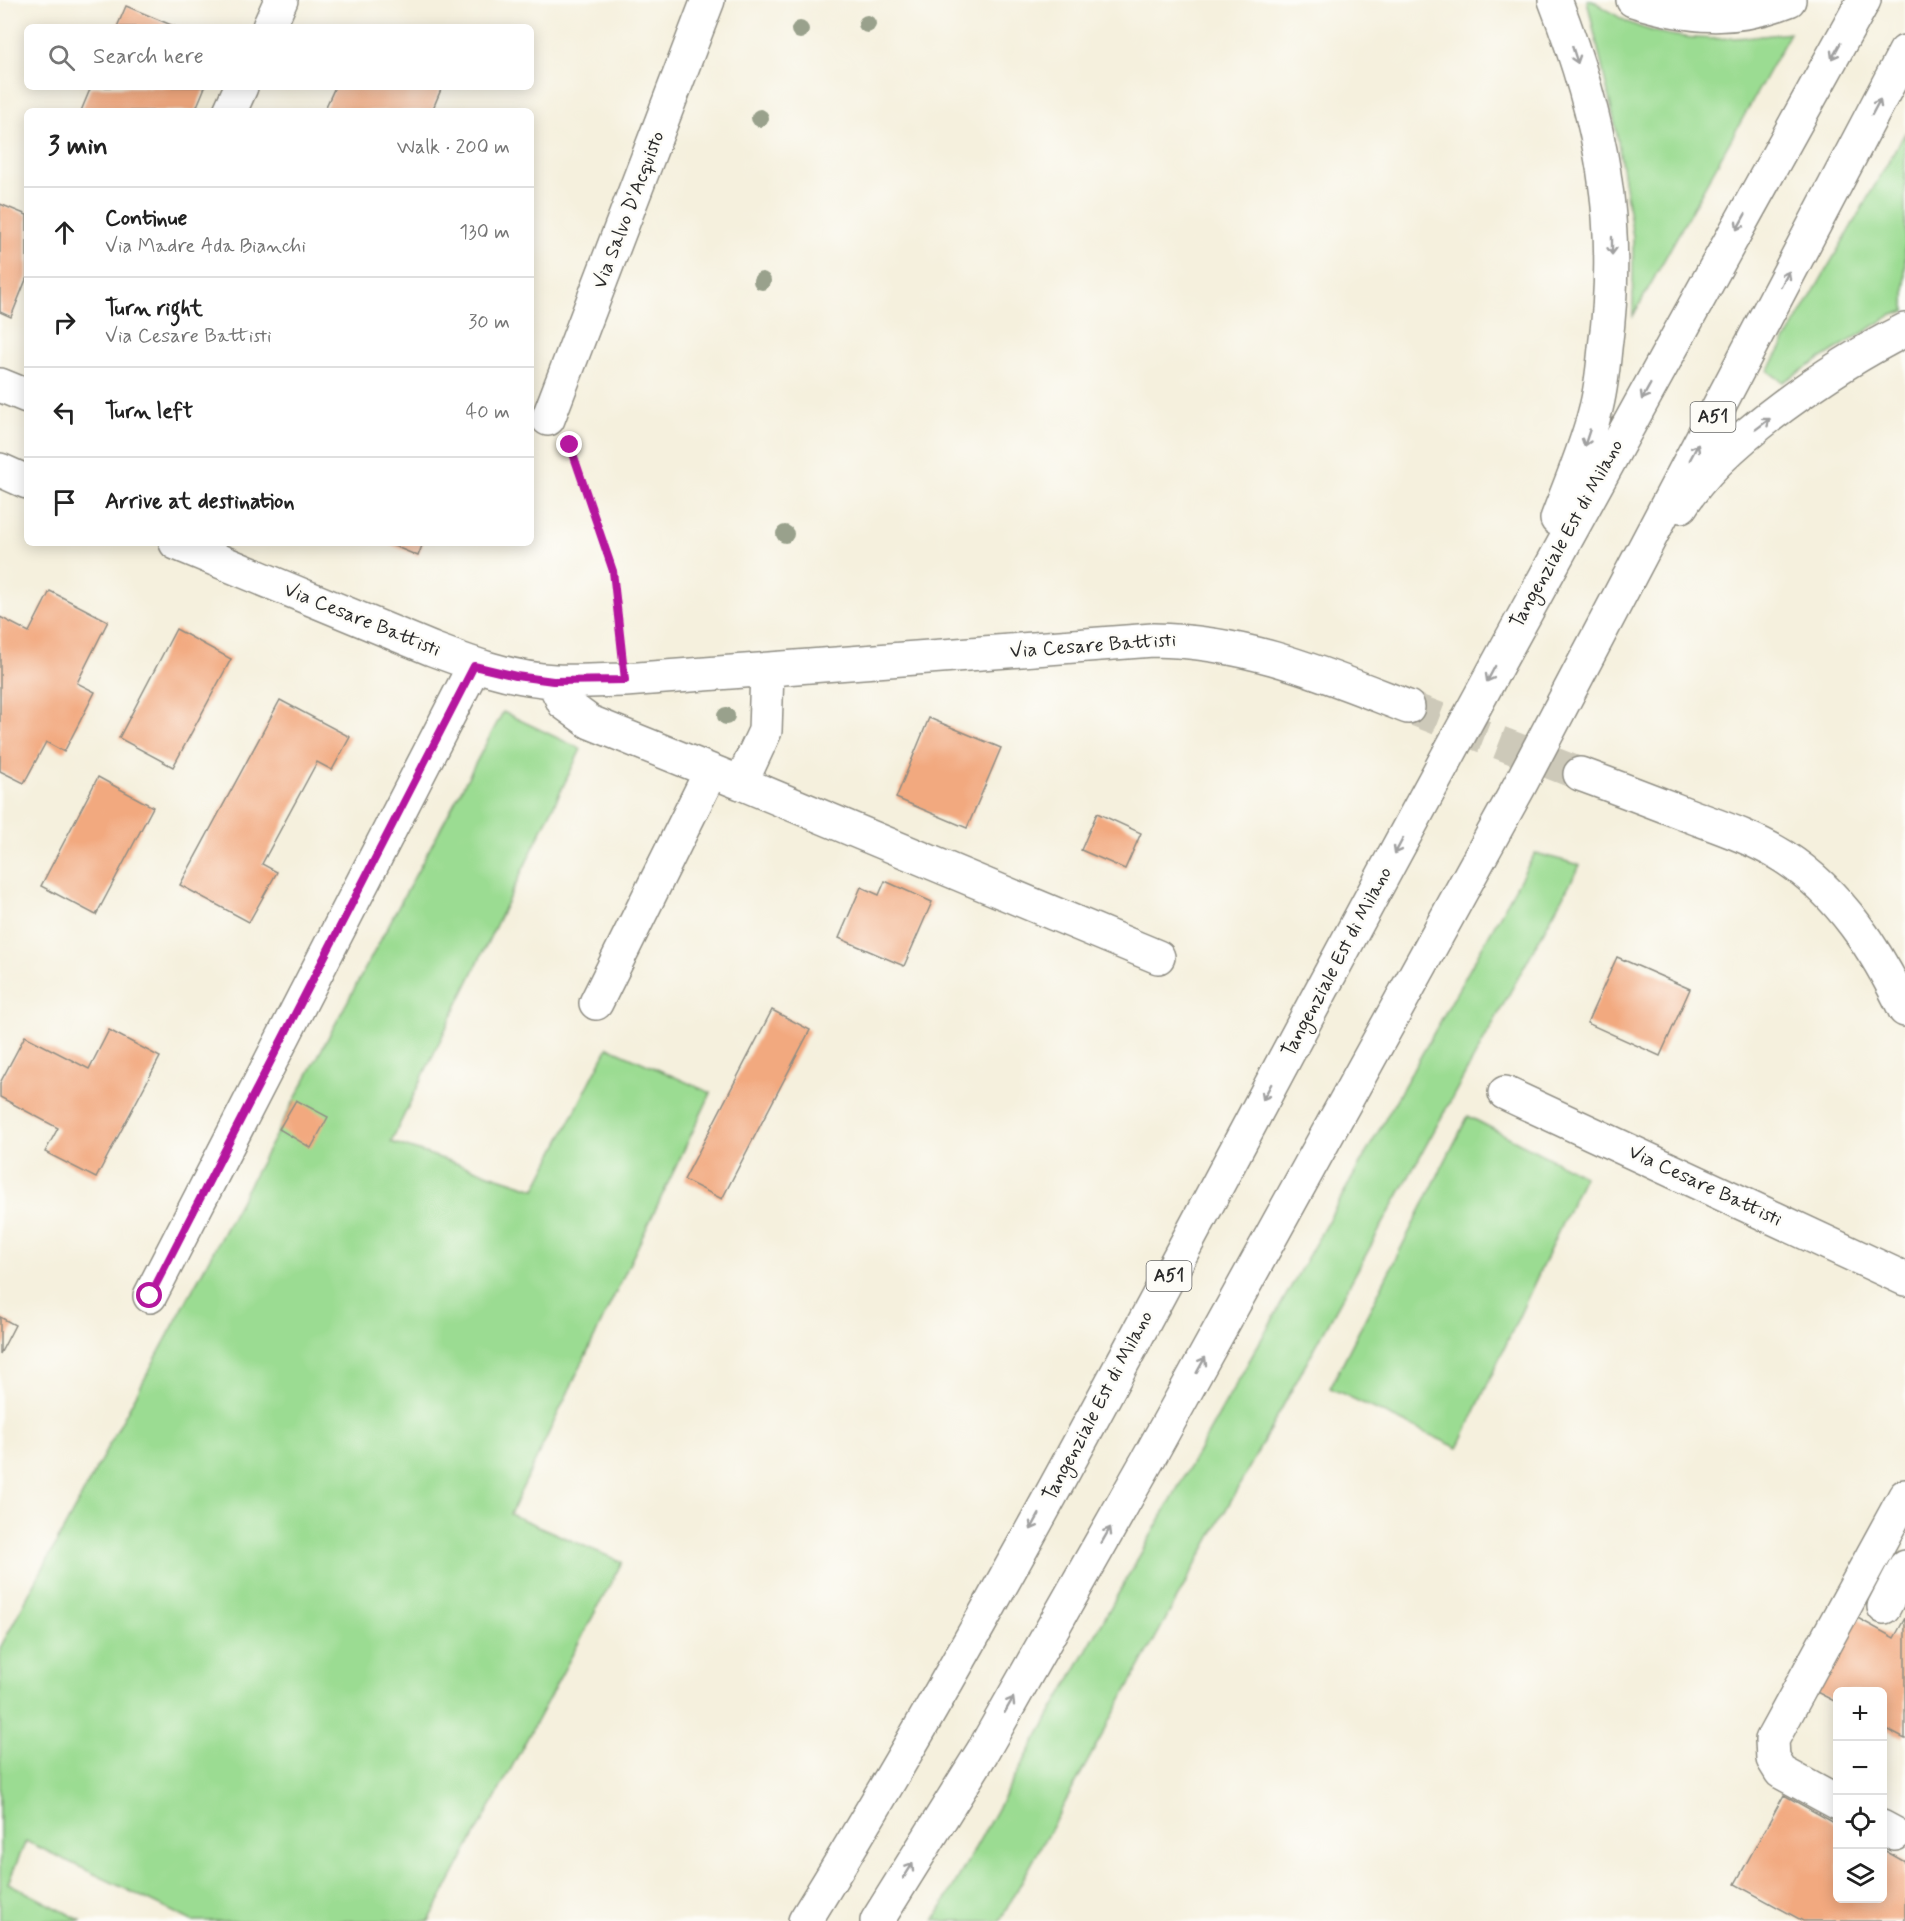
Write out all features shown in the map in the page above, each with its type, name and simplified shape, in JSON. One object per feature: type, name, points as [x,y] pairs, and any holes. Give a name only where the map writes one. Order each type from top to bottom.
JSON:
[{"type":"main road","points":[[270,24],[281,0]]},
{"type":"main road","name":"Via Salvo D'Acquisto","points":[[561,426],[708,0]]},
{"type":"main road","points":[[1518,622],[1596,411],[1610,315],[1612,242],[1610,201],[1593,113],[1555,0]]},
{"type":"main road","points":[[1633,0],[1689,15],[1716,16],[1751,12],[1789,0]]},
{"type":"main road","name":"Tangenziale Est di Milano","points":[[805,1921],[869,1817],[1077,1447],[1518,622],[1864,0]]},
{"type":"main road","name":"A51","points":[[877,1921],[983,1751],[1150,1456],[1521,783],[1905,52]]},
{"type":"main road","points":[[231,108],[240,90]]},
{"type":"main road","points":[[1521,783],[1683,503],[1732,447],[1857,356],[1905,330]]},
{"type":"main road","points":[[0,385],[24,395]]},
{"type":"main road","points":[[0,470],[24,481]]},
{"type":"main road","name":"Via Cesare Battisti","points":[[183,546],[474,666],[516,676],[553,681],[625,680],[1153,640],[1193,640],[1285,660],[1408,707]]},
{"type":"main road","points":[[150,1296],[474,666]]},
{"type":"main road","points":[[741,783],[765,731],[767,670]]},
{"type":"main road","points":[[553,681],[564,703],[590,722],[1158,957]]},
{"type":"main road","points":[[596,1003],[711,771]]},
{"type":"main road","points":[[1580,774],[1739,834],[1784,857],[1823,888],[1855,925],[1885,969],[1905,1010]]},
{"type":"main road","name":"Via Cesare Battisti","points":[[1505,1093],[1905,1279]]},
{"type":"main road","points":[[1833,1800],[1781,1772],[1773,1759],[1772,1740],[1905,1496]]},
{"type":"main road","points":[[1884,1606],[1905,1567]]},
{"type":"path","points":[[561,426],[570,445],[613,571],[625,680]]},
{"type":"green space","points":[[1587,0],[1592,0],[1632,24],[1671,35],[1710,39],[1790,33],[1633,316],[1633,237],[1616,129]]},
{"type":"green space","points":[[1905,133],[1905,311],[1890,316],[1783,382],[1768,371]]},
{"type":"green space","points":[[503,712],[581,749],[391,1142],[535,1189],[608,1047],[711,1093],[510,1514],[622,1562],[429,1921],[192,1921],[26,1841],[8,1883],[82,1921],[0,1921],[0,1648]]},
{"type":"green space","points":[[1535,853],[1580,865],[1000,1921],[934,1921]]},
{"type":"green space","points":[[1468,1116],[1584,1176],[1458,1448],[1330,1388]]},
{"type":"building","points":[[126,6],[169,24],[118,24]]},
{"type":"building","points":[[90,90],[204,90],[196,108],[82,108]]},
{"type":"building","points":[[334,90],[441,90],[433,108],[325,108]]},
{"type":"building","points":[[0,204],[24,214],[24,284],[11,317],[0,312]]},
{"type":"building","points":[[394,546],[422,546],[418,556]]},
{"type":"building","points":[[50,591],[108,621],[77,683],[95,692],[64,752],[46,742],[24,783],[0,771],[0,617],[29,632]]},
{"type":"building","points":[[176,629],[231,659],[173,767],[119,738]]},
{"type":"building","points":[[280,700],[350,737],[332,770],[317,762],[262,864],[277,872],[249,922],[180,885]]},
{"type":"building","points":[[929,718],[1001,748],[967,828],[896,798]]},
{"type":"building","points":[[98,777],[153,807],[96,915],[41,886]]},
{"type":"building","points":[[1097,813],[1141,833],[1125,869],[1081,850]]},
{"type":"building","points":[[885,881],[932,902],[904,966],[839,938],[861,887],[879,895]]},
{"type":"building","points":[[1617,957],[1690,989],[1660,1056],[1587,1023]]},
{"type":"building","points":[[772,1010],[810,1030],[722,1199],[684,1180]]},
{"type":"building","points":[[109,1030],[160,1057],[96,1178],[45,1152],[58,1128],[0,1097],[0,1083],[25,1036],[89,1069]]},
{"type":"building","points":[[296,1100],[328,1117],[311,1148],[279,1129]]},
{"type":"building","points":[[0,1317],[15,1325],[0,1354]]},
{"type":"building","points":[[1843,1610],[1894,1638],[1905,1618],[1905,1739],[1887,1730],[1887,1687],[1833,1687],[1833,1700],[1803,1685]]},
{"type":"building","points":[[1784,1795],[1833,1822],[1833,1903],[1887,1903],[1887,1852],[1905,1862],[1905,1921],[1803,1921],[1735,1884]]},
{"type":"tunnel","points":[[1408,707],[1580,774]]},
{"type":"route","points":[[150,1296],[474,666],[516,676],[553,681],[625,680],[613,571],[570,445]]}]
